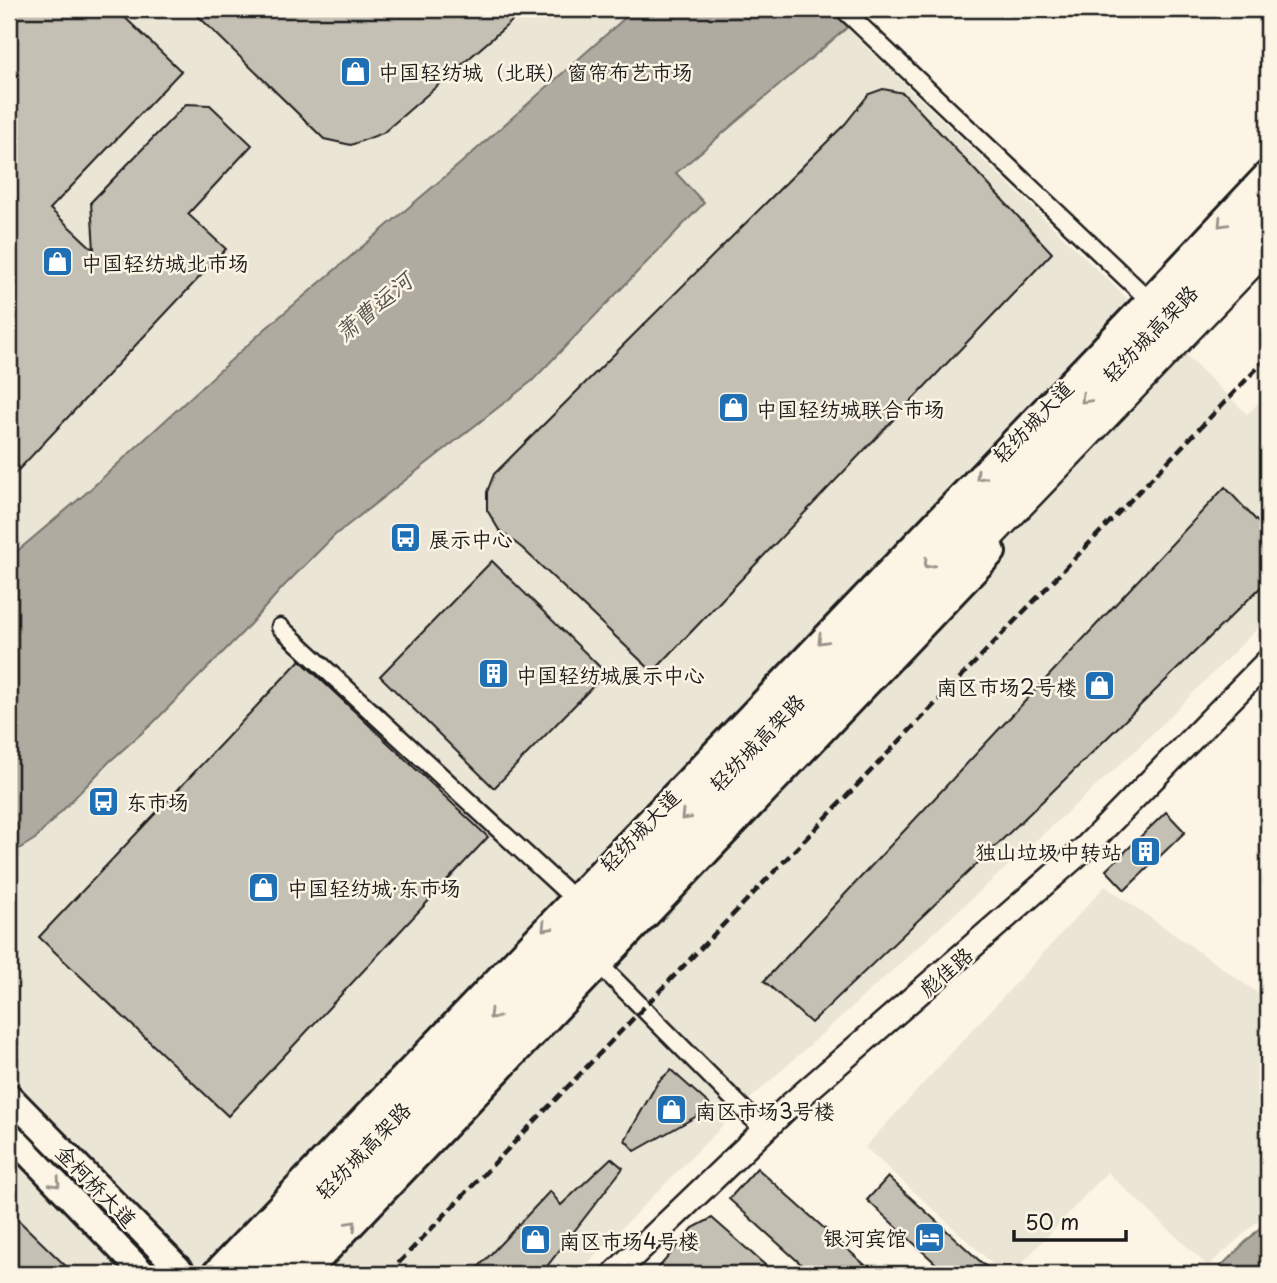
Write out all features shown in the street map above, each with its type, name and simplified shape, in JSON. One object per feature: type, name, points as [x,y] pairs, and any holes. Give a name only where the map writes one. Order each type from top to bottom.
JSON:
[{"type":"highway","name":"轻纺城高架路","points":[[243,1274],[1268,209]]},
{"type":"highway","name":"轻纺城高架路","points":[[280,1274],[1268,244]]},
{"type":"main road","name":"轻纺城大道","points":[[214,1274],[1268,173]]},
{"type":"main road","points":[[305,1274],[1268,260]]},
{"type":"main road","name":"金柯桥大道","points":[[9,1096],[184,1274]]},
{"type":"main road","name":"金柯桥大道","points":[[9,1134],[144,1274]]},
{"type":"street","points":[[843,9],[1149,300]]},
{"type":"street","points":[[280,627],[573,898]]},
{"type":"street","name":"彪佳路","points":[[614,1274],[764,1130],[1085,848],[1268,661]]},
{"type":"street","points":[[600,965],[764,1130]]},
{"type":"shaded area","points":[[9,9],[827,9],[1247,414],[1268,394],[1268,618],[1135,751],[739,1109],[579,1274],[9,1274]]},
{"type":"shaded area","points":[[1105,886],[1268,1000],[1268,1212],[1208,1266],[1107,1172],[1012,1274],[1004,1274],[865,1147]]},
{"type":"water","name":"萧曹运河","points":[[635,9],[869,9],[676,173],[704,203],[532,381],[335,535],[243,632],[152,724],[109,762],[35,839],[9,855],[9,558],[85,494],[264,330],[461,163]]},
{"type":"water","points":[[1268,1220],[1268,1274],[1213,1274]]},
{"type":"building","name":"中国轻纺城北市场","points":[[9,9],[116,9],[181,71],[50,209],[94,250],[91,202],[186,104],[210,105],[252,145],[188,214],[226,249],[9,480]]},
{"type":"building","name":"中国轻纺城（北联）窗帘布艺市场","points":[[191,9],[526,9],[383,133],[351,145],[324,139]]},
{"type":"building","name":"中国轻纺城联合市场","points":[[883,89],[903,93],[1052,253],[653,672],[522,548],[499,530],[487,510],[487,492],[494,474],[845,124],[869,94]]},
{"type":"building","name":"南区市场2号楼","points":[[1225,487],[1268,533],[1268,580],[811,1023],[764,981]]},
{"type":"building","name":"中国轻纺城展示中心","points":[[492,561],[606,673],[494,788],[380,676]]},
{"type":"building","name":"中国轻纺城·东市场","points":[[300,660],[488,837],[228,1116],[39,937]]},
{"type":"building","name":"独山垃圾中转站","points":[[1166,812],[1185,832],[1125,890],[1106,870]]},
{"type":"building","name":"南区市场3号楼","points":[[671,1070],[709,1104],[697,1116],[635,1151],[625,1140],[658,1082]]},
{"type":"building","name":"南区市场4号楼","points":[[611,1158],[623,1168],[541,1274],[472,1274],[550,1191],[561,1205]]},
{"type":"building","points":[[757,1168],[875,1274],[812,1274],[729,1199]]},
{"type":"building","name":"银河宾馆","points":[[888,1177],[994,1274],[947,1274],[867,1200]]},
{"type":"building","points":[[9,1211],[74,1274],[9,1274]]},
{"type":"building","points":[[712,1218],[775,1274],[653,1274],[693,1228]]},
{"type":"railway","points":[[388,1274],[1268,357]]},
{"type":"place","name":"中国轻纺城（北联）窗帘布艺市场","points":[[355,71]]},
{"type":"place","name":"中国轻纺城北市场","points":[[58,262]]},
{"type":"place","name":"中国轻纺城联合市场","points":[[733,408]]},
{"type":"place","name":"展示中心","points":[[406,538]]},
{"type":"place","name":"中国轻纺城展示中心","points":[[493,674]]},
{"type":"place","name":"南区市场2号楼","points":[[1100,686]]},
{"type":"place","name":"东市场","points":[[103,801]]},
{"type":"place","name":"独山垃圾中转站","points":[[1145,851]]},
{"type":"place","name":"中国轻纺城·东市场","points":[[264,887]]},
{"type":"place","name":"南区市场3号楼","points":[[672,1110]]},
{"type":"place","name":"银河宾馆","points":[[930,1237]]},
{"type":"place","name":"南区市场4号楼","points":[[536,1240]]}]
